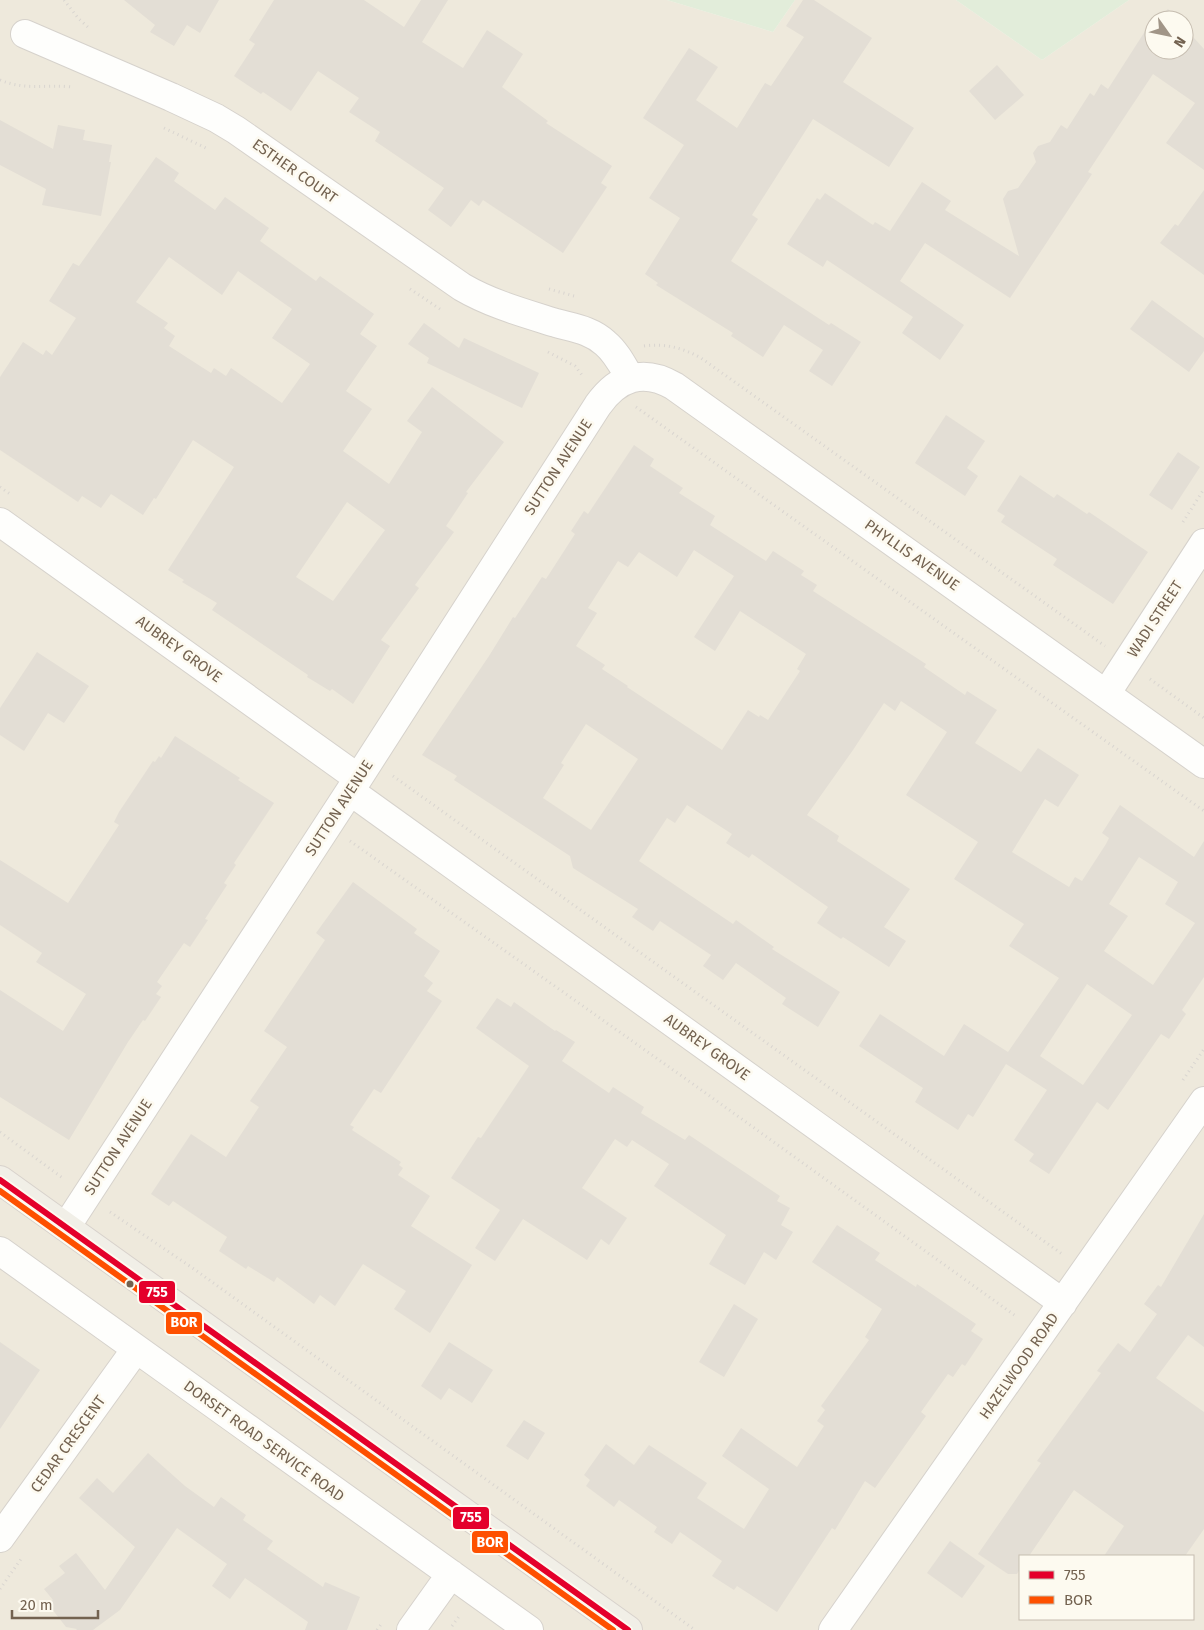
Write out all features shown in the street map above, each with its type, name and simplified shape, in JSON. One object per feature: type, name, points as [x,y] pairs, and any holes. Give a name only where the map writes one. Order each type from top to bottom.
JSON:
[{"type":"main road","points":[[0,1180],[628,1630]]},
{"type":"street","name":"ESTHER COURT","points":[[25,34],[216,118],[462,287],[493,302],[556,323],[582,329],[596,336],[611,349],[621,383]]},
{"type":"street","name":"PHYLLIS AVENUE","points":[[621,383],[641,376],[665,381],[674,386],[1204,764]]},
{"type":"street","name":"SUTTON AVENUE","points":[[66,1227],[354,785],[598,405],[621,383]]},
{"type":"street","name":"AUBREY GROVE","points":[[0,522],[354,785],[1063,1303]]},
{"type":"street","name":"WADI STREET","points":[[1106,694],[1204,543]]},
{"type":"street","name":"HAZELWOOD ROAD","points":[[834,1630],[1204,1101]]},
{"type":"street","name":"DORSET ROAD SERVICE ROAD","points":[[0,1251],[529,1630]]},
{"type":"street","name":"CEDAR CRESCENT","points":[[0,1538],[136,1349]]},
{"type":"street","points":[[411,1630],[451,1574]]},
{"type":"path","points":[[0,80],[23,87],[62,86],[78,88]]},
{"type":"path","points":[[158,125],[214,152]]},
{"type":"path","points":[[406,286],[441,310]]},
{"type":"path","points":[[638,347],[663,345],[677,347],[701,358],[1103,645]]},
{"type":"path","points":[[543,350],[576,366],[582,375]]},
{"type":"path","points":[[632,406],[1204,811]]},
{"type":"path","points":[[1149,679],[1204,718]]},
{"type":"path","points":[[392,775],[1062,1254]]},
{"type":"path","points":[[349,840],[652,1054],[1018,1317]]},
{"type":"path","points":[[0,1132],[64,1179]]},
{"type":"path","points":[[110,1211],[194,1269],[695,1630]]},
{"type":"path","points":[[449,1630],[462,1613]]},
{"type":"shaded area","points":[[0,0],[667,0],[773,32],[795,0],[956,0],[1042,60],[1129,0],[1204,0],[1204,1630],[0,1630]]},
{"type":"green space","points":[[667,0],[795,0],[773,32]]},
{"type":"green space","points":[[956,0],[1129,0],[1042,60]]},
{"type":"building","points":[[124,0],[219,0],[200,33],[187,25],[174,46],[150,32],[155,25]]},
{"type":"building","points":[[274,0],[364,0],[404,27],[421,0],[448,0],[422,42],[463,68],[487,30],[523,54],[502,87],[548,121],[546,123],[612,166],[601,183],[607,187],[563,253],[483,200],[479,206],[471,200],[451,227],[428,210],[444,188],[375,141],[380,132],[349,112],[359,98],[318,71],[291,111],[263,92],[261,94],[234,76],[255,44],[249,40]]},
{"type":"building","points":[[803,0],[814,0],[872,38],[843,82],[914,128],[889,167],[813,119],[752,215],[758,219],[731,261],[829,325],[831,323],[861,342],[832,386],[809,371],[823,350],[784,325],[763,357],[731,336],[733,333],[656,285],[658,283],[645,274],[680,218],[649,198],[684,145],[643,118],[689,48],[718,67],[696,100],[737,128],[765,83],[771,86],[804,37],[786,26]]},
{"type":"building","points":[[1144,33],[1144,60],[1194,60],[1194,38],[1204,49],[1204,170],[1166,143],[1195,103],[1153,74],[1088,172],[1092,174],[1010,298],[925,243],[900,281],[964,325],[940,360],[902,333],[913,317],[827,260],[823,267],[787,244],[817,198],[820,200],[825,193],[873,225],[875,222],[890,231],[922,182],[951,201],[945,210],[1019,256],[1003,199],[1008,191],[1018,188],[1036,162],[1033,153],[1038,146],[1050,142],[1061,125],[1067,129],[1090,93],[1094,96],[1101,84],[1108,89]]},
{"type":"building","points":[[997,65],[1024,95],[995,120],[969,91]]},
{"type":"building","points":[[0,120],[53,149],[58,125],[85,130],[83,140],[112,145],[109,162],[111,162],[101,216],[42,205],[46,189],[0,165]]},
{"type":"building","points":[[156,157],[179,173],[174,181],[215,210],[225,197],[269,228],[260,241],[316,281],[320,276],[374,314],[360,334],[377,346],[346,391],[372,409],[343,451],[389,484],[422,432],[407,421],[432,387],[504,442],[466,492],[468,493],[446,526],[454,532],[415,585],[419,588],[381,640],[390,646],[353,704],[332,689],[330,691],[307,677],[308,675],[212,610],[217,603],[182,582],[184,580],[168,570],[234,467],[193,440],[156,499],[154,498],[143,515],[111,494],[101,508],[82,496],[78,502],[0,450],[0,377],[23,342],[43,355],[46,350],[52,355],[76,318],[49,301],[73,263],[79,266]],"holes":[[[169,257],[222,295],[238,271],[292,309],[272,338],[310,364],[282,403],[231,368],[226,376],[214,368],[211,373],[169,346],[175,336],[164,328],[168,323],[136,302]],[[347,502],[385,530],[333,601],[296,577]]]},
{"type":"building","points":[[1204,190],[1204,275],[1160,243],[1175,224],[1178,226]]},
{"type":"building","points":[[1152,300],[1204,338],[1204,351],[1189,372],[1130,329]]},
{"type":"building","points":[[424,323],[459,348],[464,338],[539,373],[522,408],[427,363],[429,358],[408,344]]},
{"type":"building","points":[[946,415],[985,441],[967,468],[978,476],[965,496],[915,463]]},
{"type":"building","points":[[634,445],[654,459],[650,466],[683,488],[679,493],[715,516],[710,525],[766,561],[773,551],[804,571],[801,575],[817,585],[813,591],[926,664],[924,667],[965,695],[967,691],[997,710],[975,743],[1021,772],[1038,748],[1079,775],[1058,807],[1045,799],[1012,852],[1069,887],[1075,877],[1082,881],[1106,844],[1109,838],[1102,833],[1120,805],[1194,857],[1204,841],[1204,977],[1182,1010],[1186,1014],[1169,1039],[1161,1034],[1108,1110],[1097,1102],[1049,1174],[1029,1161],[1034,1154],[1014,1140],[1047,1090],[1006,1064],[973,1117],[968,1114],[958,1130],[915,1102],[923,1088],[859,1046],[880,1014],[944,1056],[964,1024],[1008,1052],[1059,978],[1009,946],[1024,924],[954,879],[978,842],[906,795],[947,732],[901,701],[895,711],[884,703],[807,815],[839,836],[837,841],[910,889],[884,927],[906,941],[889,967],[843,937],[841,939],[817,923],[828,907],[752,854],[749,858],[726,843],[732,834],[687,805],[675,823],[667,818],[639,861],[733,924],[736,920],[774,947],[772,949],[840,992],[818,1027],[782,1004],[786,998],[736,963],[723,980],[703,966],[711,955],[660,921],[653,931],[632,917],[638,909],[573,868],[570,856],[454,780],[457,776],[422,755],[513,617],[515,618],[542,577],[546,579],[575,534],[571,531],[584,511],[588,514]],"holes":[[[694,550],[734,576],[694,637],[715,651],[740,611],[806,654],[797,669],[800,671],[768,720],[748,710],[722,750],[627,687],[602,669],[605,665],[576,646],[597,613],[588,608],[618,561],[628,567],[639,552],[677,577]],[[586,724],[638,759],[591,830],[543,798],[564,765],[561,763]],[[1139,857],[1178,882],[1165,904],[1195,923],[1153,985],[1104,951],[1128,916],[1109,904]],[[1087,984],[1132,1015],[1083,1085],[1040,1056]]]},
{"type":"building","points":[[1178,452],[1200,467],[1172,510],[1149,495]]},
{"type":"building","points":[[1020,475],[1054,498],[1057,494],[1087,514],[1089,512],[1148,552],[1113,604],[1053,565],[1057,559],[1001,522],[1005,516],[997,511]]},
{"type":"building","points":[[37,652],[89,686],[64,723],[48,713],[24,751],[0,735],[0,708]]},
{"type":"building","points":[[175,736],[240,778],[238,780],[274,803],[234,863],[236,865],[224,883],[227,885],[205,919],[208,920],[190,947],[184,943],[157,982],[162,986],[156,994],[161,997],[128,1042],[69,1140],[0,1097],[0,990],[63,1031],[86,994],[36,962],[42,953],[0,925],[0,860],[68,903],[119,825],[114,822],[119,812],[153,761],[155,762],[159,756],[161,758]]},
{"type":"building","points":[[353,882],[417,929],[414,933],[440,951],[424,976],[433,983],[427,991],[442,1001],[381,1093],[374,1089],[350,1125],[354,1127],[352,1130],[401,1162],[399,1165],[403,1168],[398,1175],[430,1196],[411,1226],[472,1265],[430,1333],[394,1309],[406,1291],[363,1264],[335,1306],[320,1295],[314,1304],[277,1277],[274,1282],[248,1266],[246,1269],[219,1251],[227,1237],[173,1201],[169,1206],[151,1194],[191,1134],[226,1157],[259,1107],[250,1101],[287,1047],[264,1031],[325,940],[316,933]]},
{"type":"building","points":[[497,998],[511,1007],[514,1002],[555,1031],[575,1042],[562,1061],[609,1093],[613,1087],[644,1107],[641,1113],[685,1140],[689,1135],[780,1196],[777,1201],[790,1208],[781,1225],[793,1232],[776,1260],[764,1252],[745,1285],[709,1264],[726,1235],[654,1186],[669,1164],[632,1140],[627,1147],[615,1139],[582,1188],[627,1218],[609,1245],[601,1239],[587,1260],[523,1219],[495,1261],[475,1248],[500,1210],[451,1178],[478,1137],[481,1138],[529,1066],[476,1028]]},
{"type":"building","points":[[1204,1214],[1204,1347],[1188,1335],[1156,1378],[1204,1412],[1204,1529],[1186,1555],[1105,1555],[1124,1526],[1074,1490],[1030,1555],[1019,1555],[1019,1571],[1017,1574],[1008,1574],[978,1554],[1041,1463],[1037,1461],[1101,1373],[1097,1371],[1118,1343],[1130,1352],[1157,1314],[1144,1304],[1158,1285],[1161,1287]]},
{"type":"building","points":[[837,1225],[880,1253],[875,1260],[916,1287],[917,1284],[976,1324],[971,1331],[983,1339],[965,1366],[962,1364],[953,1377],[948,1374],[921,1412],[926,1416],[875,1488],[865,1481],[835,1530],[832,1528],[777,1612],[737,1586],[734,1590],[712,1576],[722,1561],[680,1532],[672,1544],[654,1532],[657,1527],[619,1500],[614,1507],[586,1486],[590,1480],[584,1475],[606,1444],[634,1465],[649,1445],[707,1483],[697,1498],[744,1529],[769,1489],[722,1456],[741,1428],[797,1467],[824,1426],[817,1421],[825,1410],[821,1406],[869,1340],[865,1337],[882,1309],[812,1262]]},
{"type":"building","points":[[734,1304],[758,1319],[724,1377],[699,1362]]},
{"type":"building","points":[[0,1342],[40,1370],[0,1429]]},
{"type":"building","points":[[449,1342],[493,1370],[472,1403],[449,1388],[441,1400],[421,1386]]},
{"type":"building","points":[[524,1420],[545,1433],[528,1460],[506,1446]]},
{"type":"building","points":[[148,1453],[185,1486],[214,1507],[221,1497],[246,1515],[243,1520],[273,1541],[267,1549],[323,1587],[325,1582],[360,1597],[347,1630],[305,1630],[308,1622],[245,1578],[230,1599],[212,1586],[227,1564],[177,1528],[120,1610],[93,1630],[76,1630],[66,1627],[48,1604],[53,1600],[44,1589],[65,1573],[59,1566],[76,1553],[105,1590],[135,1547],[79,1498],[97,1478],[113,1493]]},
{"type":"building","points":[[950,1541],[985,1566],[962,1598],[927,1573]]},
{"type":"transit line","name":"755","points":[[0,1180],[628,1630]]},
{"type":"transit line","name":"BOR","points":[[0,1191],[613,1630]]}]
